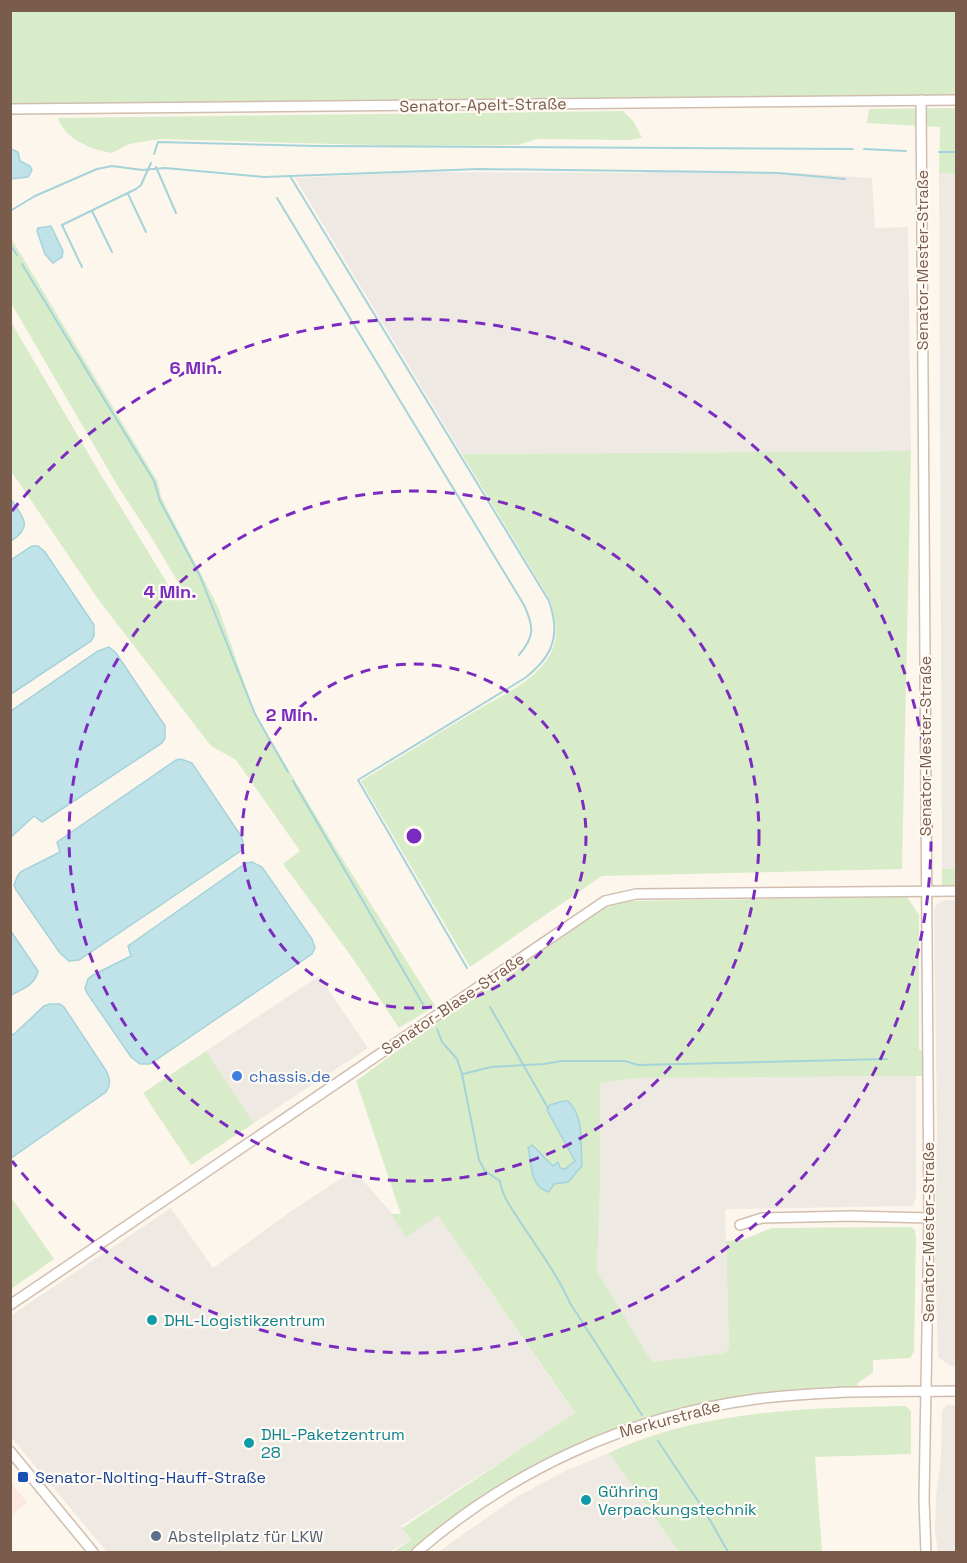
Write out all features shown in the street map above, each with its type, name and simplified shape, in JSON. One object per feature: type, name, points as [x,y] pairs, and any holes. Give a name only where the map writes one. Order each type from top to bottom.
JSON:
[{"type":"street","name":"Senator-Mester-Straße","points":[[921,100],[929,1218],[924,1500],[926,1552]]},
{"type":"street","name":"Senator-Apelt-Straße","points":[[10,110],[957,100]]},
{"type":"street","name":"Senator-Blase-Straße","points":[[10,1305],[606,901],[636,894],[957,891]]},
{"type":"street","points":[[740,1225],[762,1218],[851,1216],[929,1218]]},
{"type":"street","name":"Merkurstraße","points":[[417,1552],[475,1507],[528,1474],[582,1448],[637,1426],[693,1411],[757,1399],[822,1394],[957,1391]]},
{"type":"street","points":[[10,1452],[93,1552]]},
{"type":"shaded area","points":[[664,170],[779,172],[872,178],[875,228],[908,227],[911,451],[462,454],[295,178],[416,172],[641,173]]},
{"type":"shaded area","points":[[939,173],[956,174],[956,869],[942,869]]},
{"type":"shaded area","points":[[945,900],[956,900],[956,1366],[950,1366],[938,1357],[935,1257],[937,1127],[934,910],[937,904]]},
{"type":"shaded area","points":[[319,976],[368,1048],[254,1123],[206,1051]]},
{"type":"shaded area","points":[[916,1076],[916,1197],[913,1206],[725,1209],[729,1349],[725,1353],[652,1362],[597,1271],[600,1187],[599,1083],[636,1078]]},
{"type":"shaded area","points":[[354,1170],[394,1216],[406,1236],[438,1216],[575,1414],[401,1526],[410,1540],[390,1552],[107,1552],[11,1437],[10,1316],[171,1208],[213,1268],[290,1212]]},
{"type":"shaded area","points":[[947,1405],[956,1405],[956,1552],[938,1552],[935,1531],[936,1498],[941,1458],[942,1410]]},
{"type":"shaded area","points":[[609,1453],[679,1552],[438,1552],[515,1498],[563,1472]]},
{"type":"shaded area","points":[[10,1482],[27,1502],[11,1516],[10,1516]]},
{"type":"green space","points":[[10,11],[956,11],[956,95],[11,107]]},
{"type":"green space","points":[[956,108],[956,174],[939,173],[940,127],[867,123],[869,109]]},
{"type":"green space","points":[[623,111],[634,122],[642,138],[628,140],[537,139],[518,145],[406,146],[161,139],[129,144],[112,153],[96,149],[72,138],[58,118]]},
{"type":"green space","points":[[11,238],[158,482],[161,497],[218,607],[255,714],[435,1006],[399,1028],[351,956],[283,864],[300,851],[236,760],[211,746],[98,599],[11,471],[11,322],[172,591],[181,587],[117,485],[11,303]]},
{"type":"green space","points":[[911,451],[902,869],[602,876],[470,967],[361,781],[524,682],[546,661],[554,647],[556,624],[550,600],[462,454]]},
{"type":"green space","points":[[942,869],[956,869],[956,887],[942,887]]},
{"type":"green space","points":[[907,897],[919,915],[919,1049],[924,1053],[923,1076],[636,1078],[600,1083],[597,1271],[652,1362],[725,1353],[729,1348],[726,1241],[742,1240],[772,1228],[911,1227],[915,1230],[916,1238],[914,1352],[910,1358],[873,1360],[873,1372],[858,1383],[857,1388],[733,1399],[693,1406],[612,1431],[542,1462],[412,1552],[393,1552],[411,1540],[402,1528],[575,1413],[438,1216],[406,1237],[391,1214],[401,1214],[356,1081],[408,1043],[407,1041],[583,921],[623,901]]},
{"type":"green space","points":[[206,1051],[254,1123],[191,1165],[143,1093]]},
{"type":"green space","points":[[10,1196],[54,1259],[11,1289],[10,1289]]},
{"type":"green space","points":[[906,1406],[911,1411],[911,1454],[815,1457],[822,1552],[679,1552],[609,1453],[680,1428],[717,1420],[793,1410]]},
{"type":"water","points":[[11,149],[18,152],[20,161],[30,166],[32,170],[28,177],[11,179]]},
{"type":"water","points":[[51,226],[63,251],[62,257],[53,263],[45,254],[37,231],[38,228]]},
{"type":"water","points":[[10,498],[24,521],[22,531],[11,541]]},
{"type":"water","points":[[32,546],[38,546],[45,552],[94,625],[94,636],[91,641],[11,694],[11,560]]},
{"type":"water","points":[[109,647],[116,653],[165,726],[165,738],[162,743],[42,822],[34,816],[11,837],[11,711],[98,651]]},
{"type":"water","points":[[181,759],[192,763],[241,836],[244,845],[242,850],[79,960],[69,961],[60,953],[16,890],[14,885],[18,875],[60,852],[57,842],[176,760]]},
{"type":"water","points":[[252,862],[262,867],[312,939],[315,948],[312,954],[150,1064],[140,1064],[131,1057],[87,993],[85,988],[88,979],[131,956],[128,946],[246,863]]},
{"type":"water","points":[[10,930],[38,971],[31,983],[11,995]]},
{"type":"water","points":[[60,1004],[64,1007],[107,1072],[109,1085],[106,1092],[11,1158],[11,1033],[13,1035],[44,1006]]},
{"type":"water","points":[[568,1101],[577,1115],[581,1131],[582,1166],[568,1182],[554,1184],[549,1192],[538,1185],[535,1180],[528,1148],[532,1145],[553,1166],[558,1162],[560,1168],[565,1169],[575,1161],[547,1110],[550,1105]]},
{"type":"waterway","points":[[154,154],[158,142],[317,146],[853,149]]},
{"type":"waterway","points":[[864,149],[906,151]]},
{"type":"waterway","points":[[939,152],[956,152]]},
{"type":"waterway","points":[[82,267],[62,225],[136,189],[141,185],[151,163]]},
{"type":"waterway","points":[[10,211],[35,196],[97,169],[112,166],[142,170],[165,168],[264,177],[479,169],[778,173],[845,179]]},
{"type":"waterway","points":[[156,167],[176,213]]},
{"type":"waterway","points":[[290,176],[549,601],[553,613],[552,644],[535,670],[358,780],[467,968]]},
{"type":"waterway","points":[[128,194],[146,232]]},
{"type":"waterway","points":[[277,198],[524,605],[530,619],[531,631],[528,642],[519,655]]},
{"type":"waterway","points":[[92,211],[112,252]]},
{"type":"waterway","points":[[10,245],[17,255]]},
{"type":"waterway","points":[[22,264],[154,481],[160,501],[200,576],[255,714],[288,772]]},
{"type":"waterway","points":[[293,781],[424,1006]]},
{"type":"waterway","points":[[490,1007],[548,1108]]},
{"type":"waterway","points":[[437,1029],[442,1042],[457,1059],[462,1074],[479,1160],[485,1171],[500,1181],[508,1203],[642,1415]]},
{"type":"waterway","points":[[463,1074],[491,1067],[561,1061],[625,1061],[638,1065],[887,1059]]},
{"type":"waterway","points":[[658,1441],[706,1513],[728,1552]]},
{"type":"place","name":"chassis.de","points":[[237,1076]]},
{"type":"place","name":"DHL-Logistikzentrum","points":[[152,1320]]},
{"type":"place","name":"DHL-Paketzentrum 28","points":[[249,1443]]},
{"type":"place","name":"Senator-Nolting-Hauff-Straße","points":[[23,1477]]},
{"type":"place","name":"Gühring Verpackungstechnik","points":[[586,1500]]},
{"type":"place","name":"Abstellplatz für LKW","points":[[156,1536]]}]
